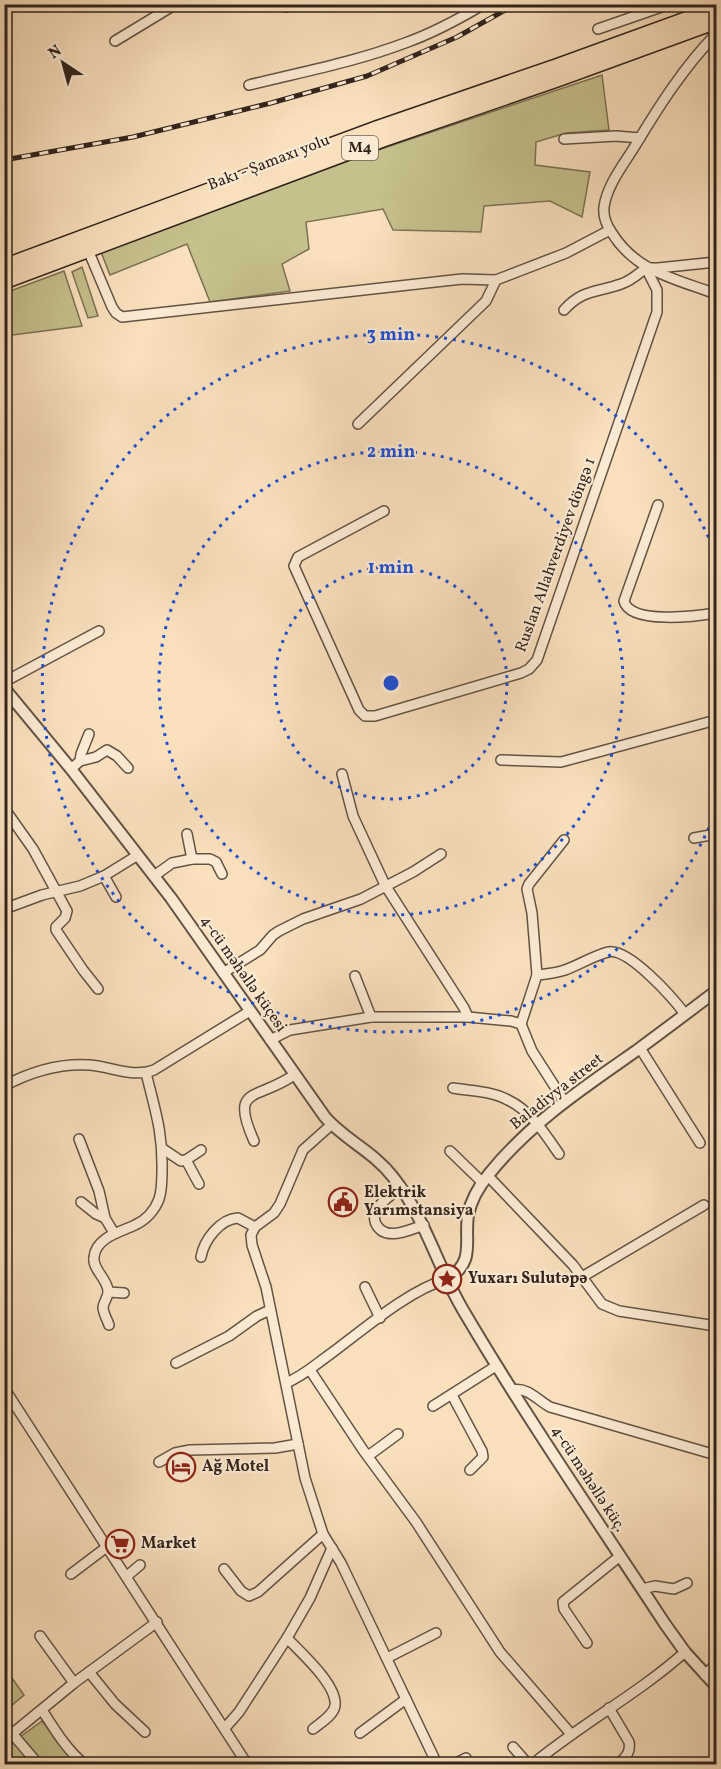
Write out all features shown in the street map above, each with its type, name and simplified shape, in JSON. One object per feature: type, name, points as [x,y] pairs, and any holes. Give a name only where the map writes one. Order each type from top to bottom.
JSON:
[{"type":"highway","name":"Bakı - Şamaxı yolu","points":[[4,267],[379,128],[556,68],[717,9]]},
{"type":"highway","name":"Bakı - Şamaxı yolu","points":[[4,281],[383,140],[717,21]]},
{"type":"street","points":[[115,41],[176,4]]},
{"type":"street","points":[[249,85],[368,56],[406,43],[484,4]]},
{"type":"street","points":[[598,29],[670,4]]},
{"type":"street","points":[[715,39],[662,103],[608,194],[603,211],[610,230],[627,253],[646,268],[717,294]]},
{"type":"street","points":[[564,139],[616,136],[640,138]]},
{"type":"street","points":[[88,250],[112,307],[122,317],[462,279],[496,280],[566,253],[610,230]]},
{"type":"street","points":[[564,310],[574,299],[622,284],[633,279],[646,268],[717,262]]},
{"type":"street","name":"Ruslan Allahverdiyev döngə 1","points":[[384,511],[298,557],[294,566],[359,710],[365,716],[375,716],[521,674],[529,669],[537,660],[657,312],[657,290],[646,268]]},
{"type":"street","points":[[358,424],[486,301],[496,280]]},
{"type":"street","points":[[658,505],[624,601],[627,609],[654,616],[689,617],[717,613]]},
{"type":"street","points":[[4,682],[99,631]]},
{"type":"street","name":"4-cü məhəllə küçesi","points":[[4,688],[71,769],[154,876],[294,1075],[332,1125],[380,1163],[401,1187],[416,1209],[447,1279]]},
{"type":"street","points":[[501,760],[561,762],[717,720]]},
{"type":"street","points":[[81,761],[81,754],[89,734]]},
{"type":"street","points":[[71,769],[81,761],[96,757],[107,750],[117,756],[128,768]]},
{"type":"street","points":[[342,774],[353,816],[385,885],[468,1017]]},
{"type":"street","points":[[4,808],[26,838],[67,911],[56,930],[98,989]]},
{"type":"street","points":[[187,834],[192,859]]},
{"type":"street","points":[[694,838],[717,834]]},
{"type":"street","points":[[564,840],[527,889],[532,913],[537,975],[521,1024],[532,1051],[564,1101]]},
{"type":"street","points":[[224,973],[260,950],[279,931],[303,919],[361,898],[413,872],[441,854]]},
{"type":"street","points":[[4,909],[42,895],[80,886],[104,876],[138,855]]},
{"type":"street","points":[[154,876],[172,863],[192,859],[210,859],[216,862],[222,874]]},
{"type":"street","points":[[104,876],[116,897]]},
{"type":"street","points":[[537,975],[566,970],[608,952],[616,951],[627,956],[668,993],[685,1014]]},
{"type":"street","points":[[355,975],[370,1017]]},
{"type":"street","name":"Baladiyya street","points":[[447,1279],[456,1274],[464,1265],[467,1257],[468,1214],[475,1196],[485,1179],[518,1141],[564,1101],[717,990]]},
{"type":"street","points":[[4,1086],[45,1070],[70,1065],[89,1065],[135,1074],[146,1073],[250,1011]]},
{"type":"street","points":[[270,1040],[290,1030],[370,1017],[468,1017],[521,1024]]},
{"type":"street","points":[[640,1048],[700,1143]]},
{"type":"street","points":[[108,1324],[103,1307],[108,1292],[105,1281],[94,1265],[93,1257],[96,1250],[114,1233],[135,1226],[146,1219],[154,1210],[161,1189],[163,1149],[160,1126],[146,1073]]},
{"type":"street","points":[[254,1141],[245,1120],[243,1105],[247,1099],[283,1083],[294,1075]]},
{"type":"street","points":[[453,1088],[508,1099],[537,1124],[559,1154]]},
{"type":"street","points":[[332,1125],[303,1150],[280,1204],[274,1213],[255,1227],[251,1235],[252,1245],[266,1287],[305,1478],[323,1534],[387,1658],[437,1764]]},
{"type":"street","points":[[79,1139],[99,1191],[105,1218],[114,1233]]},
{"type":"street","points":[[163,1149],[181,1161],[201,1150]]},
{"type":"street","points":[[450,1151],[485,1179],[582,1276],[596,1296],[609,1308],[712,1325],[717,1317]]},
{"type":"street","points":[[186,1160],[199,1184]]},
{"type":"street","points":[[401,1187],[378,1206],[374,1222],[387,1234],[424,1225]]},
{"type":"street","points":[[81,1202],[105,1218]]},
{"type":"street","points":[[582,1276],[704,1205]]},
{"type":"street","points":[[201,1257],[203,1245],[207,1239],[226,1221],[238,1218],[255,1227]]},
{"type":"street","points":[[286,1383],[310,1370],[380,1318],[430,1285],[447,1279]]},
{"type":"street","name":"4-cü məhəllə küç.","points":[[447,1279],[496,1366],[620,1556],[686,1652],[717,1686]]},
{"type":"street","points":[[365,1287],[380,1318]]},
{"type":"street","points":[[108,1292],[124,1293]]},
{"type":"street","points":[[176,1363],[229,1336],[257,1316],[270,1310]]},
{"type":"street","points":[[433,1406],[496,1366]]},
{"type":"street","points":[[310,1370],[416,1522],[500,1653],[571,1734]]},
{"type":"street","points":[[4,1388],[157,1622],[246,1764]]},
{"type":"street","points":[[512,1390],[526,1390],[550,1407],[717,1455]]},
{"type":"street","points":[[452,1395],[483,1457],[470,1470]]},
{"type":"street","points":[[368,1456],[398,1434]]},
{"type":"street","points":[[159,1462],[175,1453],[190,1450],[275,1448],[298,1444]]},
{"type":"street","points":[[224,1569],[241,1591],[249,1596],[258,1592],[323,1534]]},
{"type":"street","points":[[71,1574],[108,1546]]},
{"type":"street","points":[[225,1728],[239,1712],[287,1638],[310,1598],[332,1548]]},
{"type":"street","points":[[587,1643],[564,1608],[563,1602],[620,1556]]},
{"type":"street","points":[[127,1576],[140,1565]]},
{"type":"street","points":[[642,1588],[655,1586],[674,1589],[687,1583]]},
{"type":"street","points":[[13,1733],[74,1683],[157,1622]]},
{"type":"street","points":[[387,1658],[436,1633]]},
{"type":"street","points":[[40,1636],[74,1683]]},
{"type":"street","points":[[287,1638],[327,1682],[333,1694],[335,1705],[332,1713],[313,1729]]},
{"type":"street","points":[[533,1764],[571,1734],[667,1669],[686,1652]]},
{"type":"street","points":[[705,1675],[717,1664]]},
{"type":"street","points":[[89,1672],[115,1704],[146,1732]]},
{"type":"street","points":[[360,1733],[406,1699]]},
{"type":"street","points":[[609,1708],[629,1742],[629,1754],[619,1764]]},
{"type":"street","points":[[42,1710],[60,1738],[74,1756],[84,1764]]},
{"type":"street","points":[[4,1724],[38,1764]]},
{"type":"street","points":[[513,1747],[528,1764]]},
{"type":"street","points":[[454,1764],[466,1758]]},
{"type":"shaded area","points":[[602,75],[609,130],[566,133],[536,142],[535,165],[590,172],[582,217],[550,201],[484,206],[481,232],[393,230],[383,209],[306,222],[309,249],[282,264],[290,291],[210,302],[187,244],[110,275],[101,252],[369,153]]},
{"type":"shaded area","points":[[82,267],[98,316],[88,318],[72,272]]},
{"type":"shaded area","points":[[64,271],[82,326],[5,336],[5,293]]},
{"type":"shaded area","points":[[5,1668],[24,1695],[4,1711]]},
{"type":"shaded area","points":[[42,1721],[79,1764],[5,1764],[4,1731],[13,1742]]},
{"type":"railway","points":[[4,160],[133,137],[271,103],[367,76],[457,37],[516,4]]},
{"type":"place","name":"Elektrik Yarımstansiya","points":[[343,1202]]},
{"type":"place","name":"Yuxarı Sulutəpə","points":[[447,1279]]},
{"type":"place","name":"Ağ Motel","points":[[181,1467]]},
{"type":"place","name":"Market","points":[[120,1544]]}]
